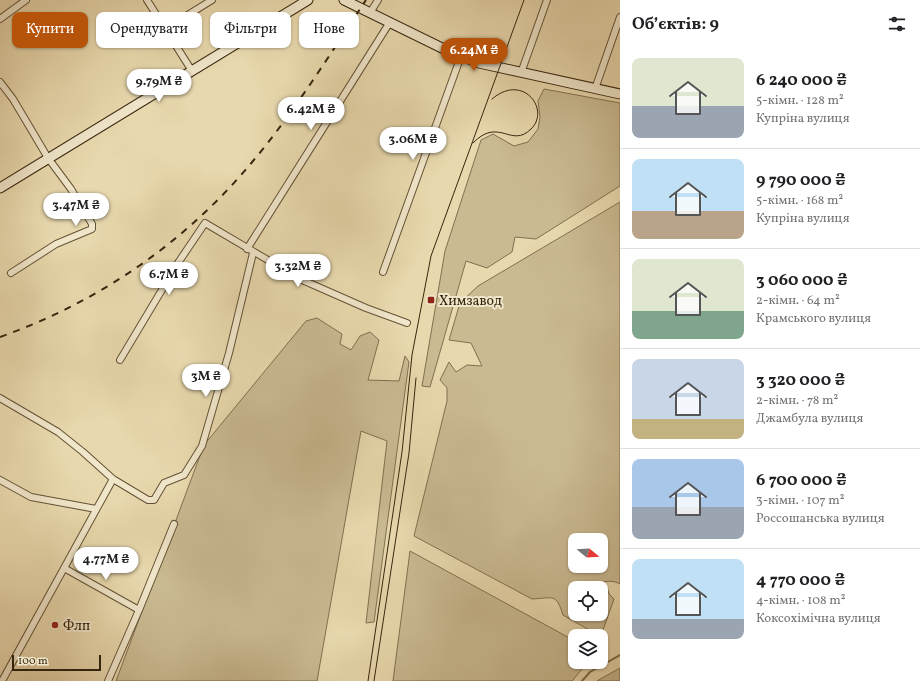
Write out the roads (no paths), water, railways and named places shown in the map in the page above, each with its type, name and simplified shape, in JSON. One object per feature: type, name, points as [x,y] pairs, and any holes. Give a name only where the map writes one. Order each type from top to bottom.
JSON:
[{"type":"main road","points":[[0,188],[308,0]]},
{"type":"main road","points":[[344,0],[460,56],[521,73],[620,94]]},
{"type":"street","points":[[0,19],[26,0]]},
{"type":"street","points":[[147,0],[154,12]]},
{"type":"street","points":[[193,12],[212,0]]},
{"type":"street","points":[[370,13],[378,0]]},
{"type":"street","points":[[521,73],[547,0]]},
{"type":"street","points":[[595,89],[620,17]]},
{"type":"street","points":[[0,398],[58,432],[113,479],[148,500],[154,500],[164,483],[184,475],[202,446],[229,353],[250,251],[390,22]]},
{"type":"street","points":[[177,48],[192,71]]},
{"type":"street","points":[[383,272],[460,56]]},
{"type":"street","points":[[0,82],[13,99],[48,158],[71,189],[92,224],[92,229],[56,244],[11,273]]},
{"type":"street","points":[[120,360],[178,263],[205,223],[250,251],[300,279],[407,324]]},
{"type":"street","points":[[2,681],[113,479]]},
{"type":"street","points":[[0,480],[32,497],[96,509]]},
{"type":"street","points":[[108,681],[174,524]]},
{"type":"street","points":[[64,568],[139,610]]},
{"type":"waterway","points":[[582,681],[590,672],[620,655]]},
{"type":"tram line","points":[[368,681],[402,452],[412,355],[431,256],[524,0]]},
{"type":"tram line","points":[[473,143],[482,135],[490,132],[517,136],[524,134],[531,129],[536,121],[538,112],[536,104],[531,97],[523,92],[514,90],[503,92],[492,99]]},
{"type":"tram line","points":[[374,681],[409,453],[416,378]]},
{"type":"railway","points":[[0,337],[37,323],[106,287],[170,243],[199,218],[227,190],[268,142],[312,82],[366,0]]},
{"type":"place","name":"Химзавод","points":[[431,300]]},
{"type":"place","name":"Флп","points":[[55,625]]}]
